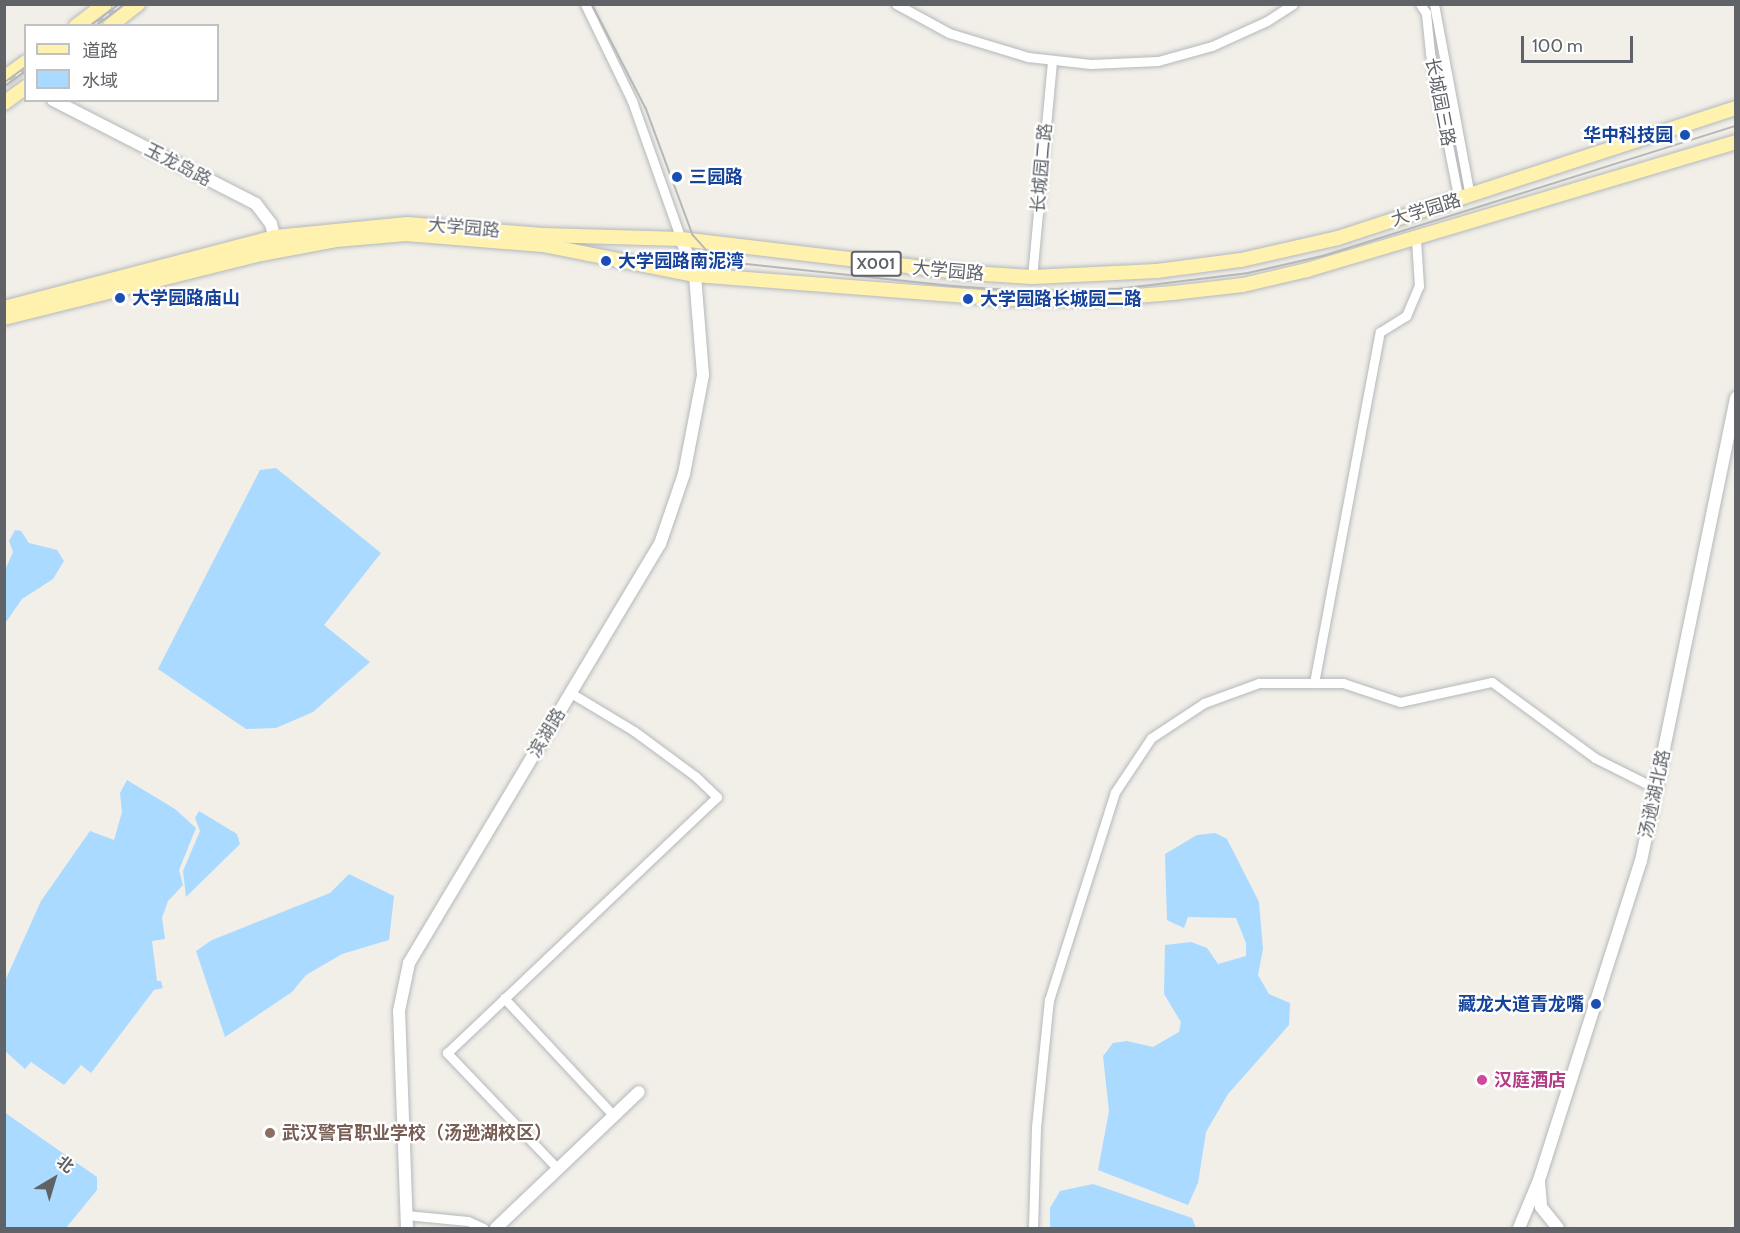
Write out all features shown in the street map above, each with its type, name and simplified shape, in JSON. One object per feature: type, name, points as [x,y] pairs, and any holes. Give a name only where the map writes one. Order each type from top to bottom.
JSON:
[{"type":"main road","points":[[79,24],[105,4]]},
{"type":"main road","points":[[113,24],[138,4]]},
{"type":"main road","points":[[5,76],[24,63]]},
{"type":"main road","points":[[4,103],[24,88]]},
{"type":"main road","name":"大学园路","points":[[4,308],[277,244],[407,224],[543,235],[681,239],[892,266],[1032,277],[1136,273],[1241,260],[1309,246],[1465,199],[1736,108]]},
{"type":"main road","name":"大学园路","points":[[4,318],[277,244],[406,234],[543,245],[695,274],[1006,299],[1099,299],[1243,285],[1416,239],[1736,142]]},
{"type":"street","points":[[585,4],[632,101],[681,239]]},
{"type":"street","points":[[896,4],[949,33],[1028,57],[1091,64],[1158,61],[1212,46],[1267,21],[1293,4]]},
{"type":"street","name":"长城园三路","points":[[1420,4],[1426,13],[1430,53],[1465,199]]},
{"type":"street","name":"长城园三路","points":[[1434,4],[1465,199]]},
{"type":"street","name":"长城园二路","points":[[1032,277],[1052,60]]},
{"type":"street","points":[[5,76],[24,86]]},
{"type":"street","name":"玉龙岛路","points":[[57,102],[256,204],[265,211],[277,244]]},
{"type":"street","name":"滨湖路","points":[[406,1228],[399,1011],[409,963],[660,544],[684,474],[703,375],[695,274],[681,239]]},
{"type":"street","points":[[1314,683],[1380,332],[1406,316],[1419,286],[1416,239]]},
{"type":"street","name":"汤逊湖北路","points":[[1519,1228],[1539,1180],[1626,913],[1657,789],[1736,398]]},
{"type":"street","points":[[1033,1228],[1036,1127],[1049,1000],[1115,792],[1151,738],[1204,703],[1259,683],[1343,683],[1400,702],[1492,682],[1595,758],[1657,789]]},
{"type":"street","points":[[558,1169],[447,1053],[717,797],[695,776],[634,731],[571,693]]},
{"type":"street","points":[[504,998],[614,1116]]},
{"type":"street","points":[[496,1228],[639,1092]]},
{"type":"street","name":"汤逊湖北路","points":[[1539,1180],[1541,1207],[1558,1228]]},
{"type":"street","points":[[406,1215],[468,1221],[483,1228]]},
{"type":"water","points":[[276,468],[381,553],[324,625],[370,662],[313,712],[276,728],[246,729],[158,669],[260,470]]},
{"type":"water","points":[[15,530],[21,531],[29,543],[57,550],[64,561],[53,579],[22,599],[6,622],[5,635],[5,570],[13,552],[9,541]]},
{"type":"water","points":[[127,780],[175,809],[196,828],[179,870],[183,885],[168,901],[162,918],[165,939],[152,941],[157,981],[161,981],[163,988],[154,990],[91,1073],[81,1065],[64,1085],[31,1062],[25,1069],[5,1051],[5,981],[41,901],[90,831],[114,840],[122,812],[120,793]]},
{"type":"water","points":[[199,811],[237,834],[240,844],[186,897],[183,871],[200,831],[195,818]]},
{"type":"water","points":[[1215,833],[1227,839],[1259,902],[1263,949],[1258,975],[1269,994],[1290,1003],[1289,1025],[1228,1094],[1206,1132],[1198,1183],[1188,1205],[1098,1170],[1109,1111],[1103,1056],[1113,1043],[1127,1041],[1153,1047],[1179,1032],[1181,1022],[1164,994],[1165,945],[1191,942],[1207,948],[1218,964],[1246,956],[1246,943],[1236,918],[1188,917],[1184,928],[1167,920],[1165,854],[1197,835]]},
{"type":"water","points":[[349,874],[394,896],[389,940],[342,954],[306,975],[292,992],[225,1037],[196,951],[212,940],[330,893]]},
{"type":"water","points":[[4,1112],[97,1177],[97,1190],[66,1228],[5,1228]]},
{"type":"water","points":[[1093,1184],[1192,1218],[1196,1228],[1050,1228],[1050,1208],[1060,1191]]},
{"type":"tram line","points":[[592,4],[646,108],[693,235],[712,256],[737,263],[952,286],[1022,291],[1118,289],[1248,273],[1323,256],[1736,126]]},
{"type":"railway","points":[[95,24],[121,4]]},
{"type":"railway","points":[[4,84],[24,69]]},
{"type":"place","name":"华中科技园","points":[[1685,135]]},
{"type":"place","name":"三园路","points":[[677,177]]},
{"type":"place","name":"大学园路南泥湾","points":[[606,261]]},
{"type":"place","name":"大学园路庙山","points":[[120,298]]},
{"type":"place","name":"大学园路长城园二路","points":[[968,299]]},
{"type":"place","name":"藏龙大道青龙嘴","points":[[1596,1004]]},
{"type":"place","name":"汉庭酒店","points":[[1482,1080]]},
{"type":"place","name":"武汉警官职业学校（汤逊湖校区）","points":[[270,1133]]}]
